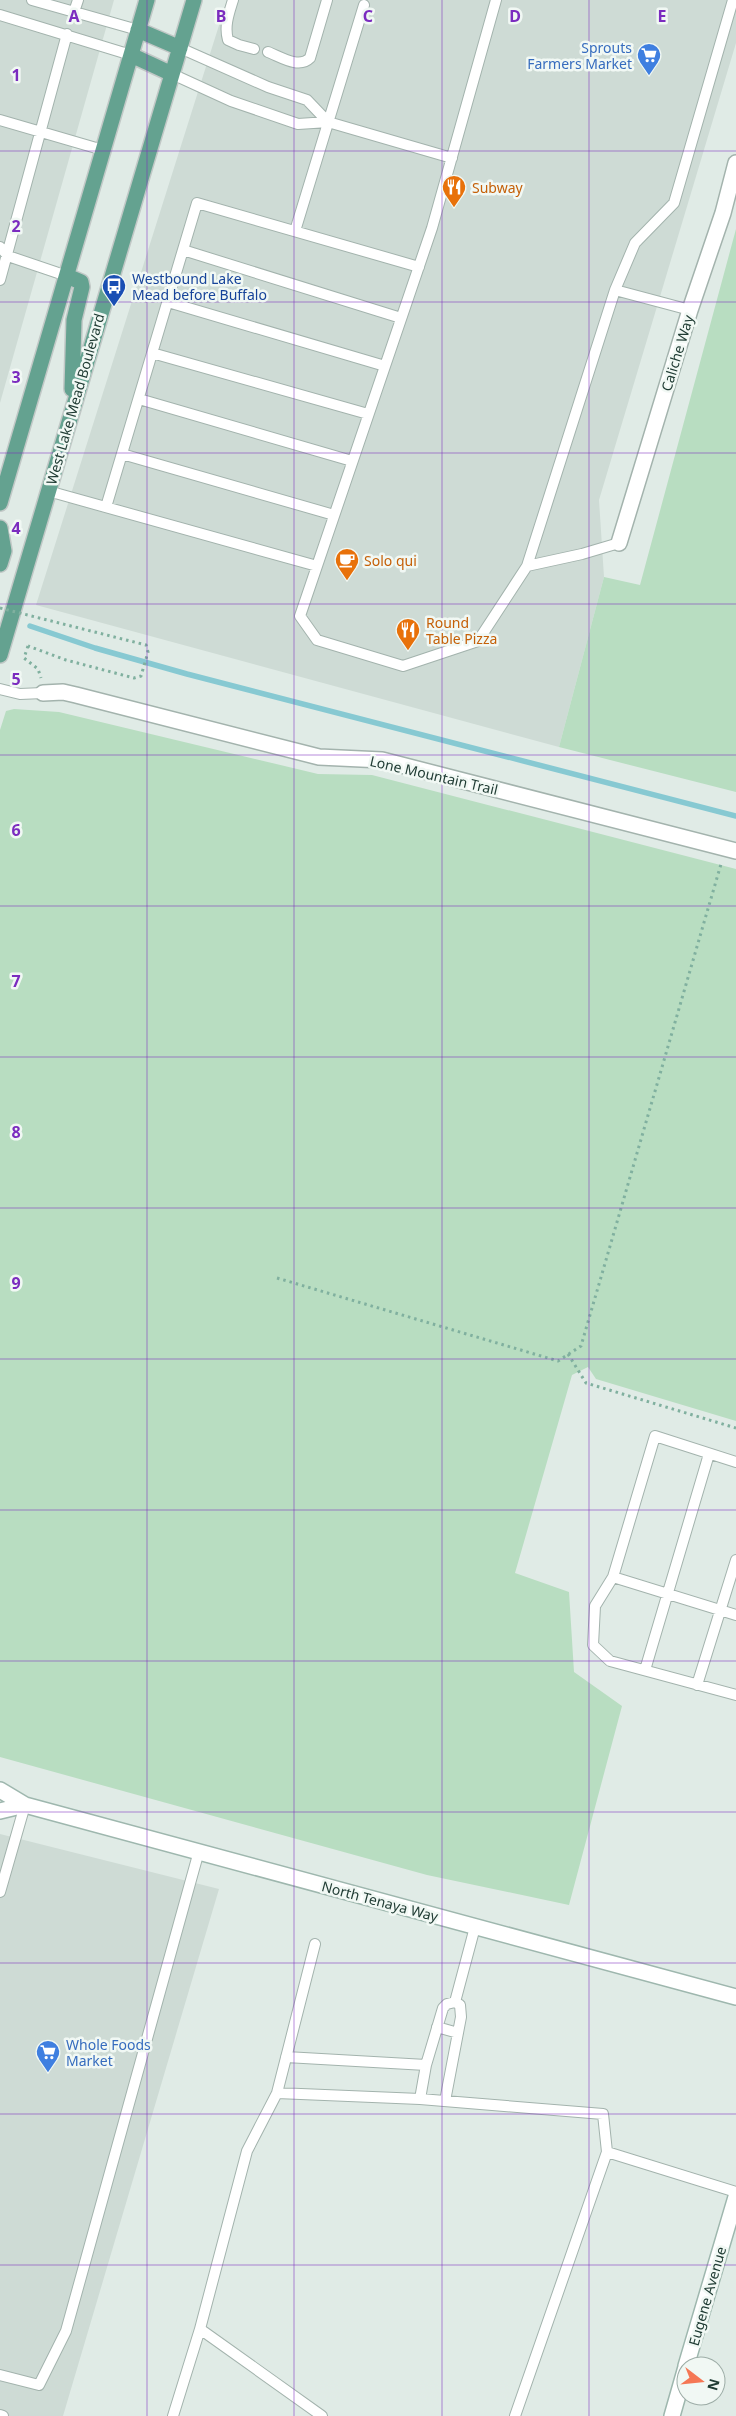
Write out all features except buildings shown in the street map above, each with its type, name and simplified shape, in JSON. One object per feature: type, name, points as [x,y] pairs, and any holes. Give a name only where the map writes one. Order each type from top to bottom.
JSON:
[{"type":"main road","points":[[0,503],[147,0]]},
{"type":"main road","name":"West Lake Mead Boulevard","points":[[0,655],[71,410],[194,0]]},
{"type":"main road","points":[[138,30],[180,48]]},
{"type":"main road","points":[[131,55],[172,74]]},
{"type":"main road","points":[[67,276],[80,282],[82,287],[74,320],[71,410]]},
{"type":"main road","points":[[0,528],[4,551],[0,564]]},
{"type":"street","name":"Caliche Way","points":[[619,542],[690,310],[723,214],[736,163]]},
{"type":"street","name":"Lone Mountain Trail","points":[[43,687],[319,757],[382,760],[736,851]]},
{"type":"street","name":"North Tenaya Way","points":[[0,1790],[25,1805],[736,1996]]},
{"type":"street","name":"North Tenaya Way","points":[[0,1811],[25,1805]]},
{"type":"street","name":"Eugene Avenue","points":[[689,2356],[736,2197]]},
{"type":"street","name":"Eugene Avenue","points":[[672,2416],[676,2402]]},
{"type":"lane","points":[[32,0],[138,30]]},
{"type":"lane","points":[[74,12],[78,0]]},
{"type":"lane","points":[[233,0],[227,22],[226,32],[228,40],[238,45],[254,48]]},
{"type":"lane","points":[[268,52],[299,64],[306,62],[310,58],[327,0]]},
{"type":"lane","points":[[496,0],[452,158],[419,267],[300,616],[317,640],[403,666],[478,641],[527,566],[615,290],[635,243],[674,203],[733,0]]},
{"type":"lane","points":[[295,231],[364,5]]},
{"type":"lane","points":[[0,15],[131,55]]},
{"type":"lane","points":[[0,280],[8,256],[14,224],[66,34]]},
{"type":"lane","points":[[180,48],[268,87],[306,100],[328,122]]},
{"type":"lane","points":[[172,74],[231,101],[298,124],[328,122],[452,158]]},
{"type":"lane","points":[[0,120],[103,150]]},
{"type":"lane","points":[[106,507],[197,203],[419,267]]},
{"type":"lane","points":[[0,247],[8,256],[67,276]]},
{"type":"lane","points":[[183,250],[401,318]]},
{"type":"lane","points":[[615,290],[690,310]]},
{"type":"lane","points":[[168,302],[385,366]]},
{"type":"lane","points":[[152,353],[368,414]]},
{"type":"lane","points":[[138,399],[352,461]]},
{"type":"lane","points":[[122,454],[334,515]]},
{"type":"lane","points":[[48,491],[317,566]]},
{"type":"lane","points":[[527,566],[582,554],[619,542]]},
{"type":"lane","points":[[0,689],[20,694],[43,687]]},
{"type":"lane","points":[[736,1462],[655,1436],[613,1577],[595,1606],[592,1645],[610,1661],[736,1695]]},
{"type":"lane","points":[[645,1670],[709,1454]]},
{"type":"lane","points":[[697,1684],[736,1560]]},
{"type":"lane","points":[[613,1577],[736,1614]]},
{"type":"lane","points":[[0,1892],[25,1805]]},
{"type":"lane","points":[[0,2375],[39,2385],[66,2331],[199,1851]]},
{"type":"lane","points":[[455,2002],[475,1927]]},
{"type":"lane","points":[[174,2416],[200,2329],[247,2151],[277,2093],[315,1944]]},
{"type":"lane","points":[[420,2098],[426,2065],[437,2027],[447,2004],[455,2002],[460,2005],[462,2011],[445,2101]]},
{"type":"lane","points":[[437,2027],[458,2033]]},
{"type":"lane","points":[[286,2057],[426,2065]]},
{"type":"lane","points":[[277,2093],[420,2098],[603,2114],[607,2152],[515,2416]]},
{"type":"lane","points":[[607,2152],[736,2192]]},
{"type":"lane","points":[[200,2329],[322,2416]]},
{"type":"path","points":[[0,608],[146,645],[148,652],[141,676],[134,678],[66,660],[28,646],[24,658]]},
{"type":"path","points":[[18,655],[38,669],[43,687]]},
{"type":"path","points":[[277,1278],[558,1361],[581,1346],[722,862]]},
{"type":"path","points":[[568,1354],[586,1383],[736,1428]]},
{"type":"shaded area","points":[[0,0],[114,0],[0,403]]},
{"type":"shaded area","points":[[227,0],[736,0],[736,43],[599,500],[604,577],[559,747],[36,605]]},
{"type":"shaded area","points":[[0,1834],[219,1889],[63,2416],[0,2416]]},
{"type":"green space","points":[[736,229],[736,792],[559,747],[604,577],[640,585]]},
{"type":"green space","points":[[14,709],[59,712],[318,774],[372,775],[736,869],[736,1421],[596,1379],[588,1367],[572,1375],[515,1573],[569,1592],[574,1672],[622,1706],[569,1905],[427,1875],[0,1757],[0,730],[6,711]]},
{"type":"waterway","points":[[30,626],[95,648],[187,674],[736,816]]},
{"type":"place","name":"Sprouts Farmers Market","points":[[649,76]]},
{"type":"place","name":"Subway","points":[[454,208]]},
{"type":"place","name":"Westbound Lake Mead before Buffalo","points":[[114,307]]},
{"type":"place","name":"Solo qui","points":[[347,581]]},
{"type":"place","name":"Round Table Pizza","points":[[408,651]]},
{"type":"place","name":"Whole Foods Market","points":[[48,2073]]}]
